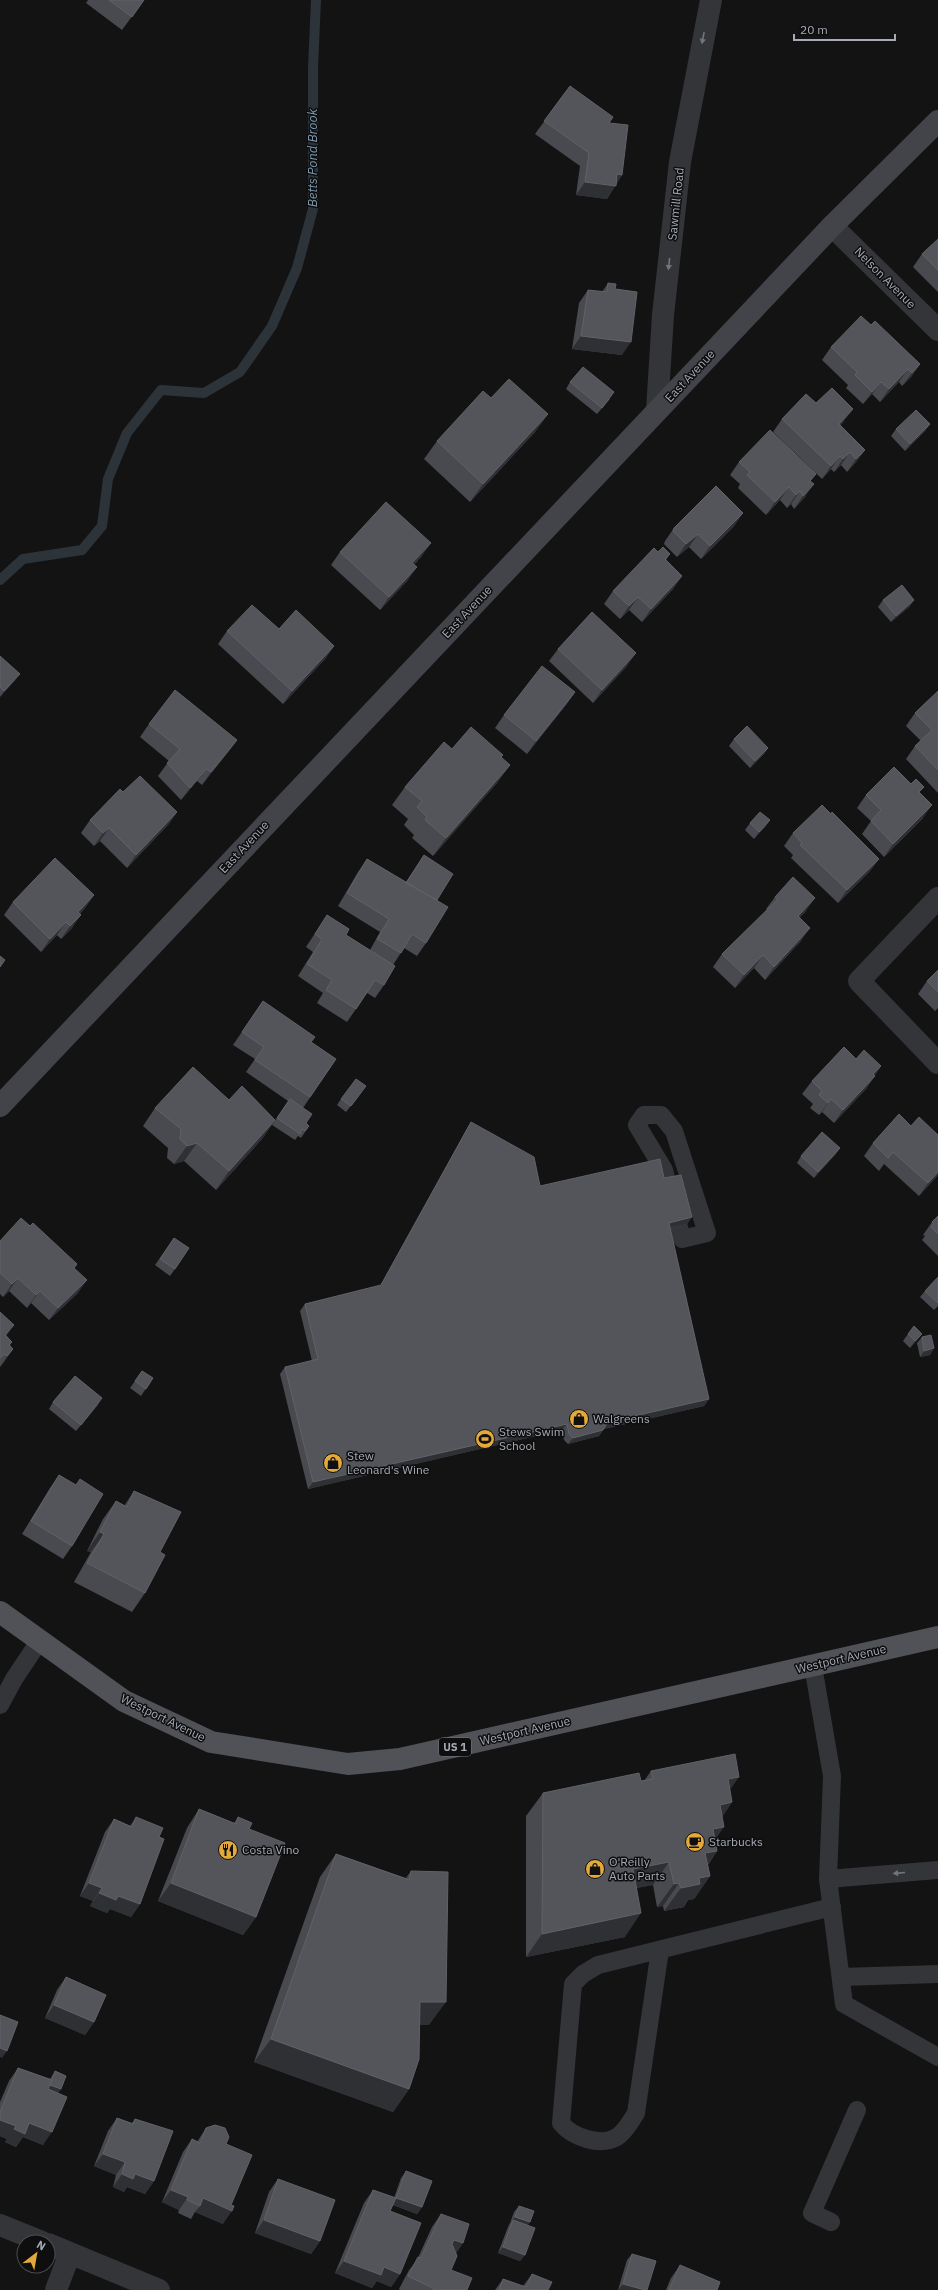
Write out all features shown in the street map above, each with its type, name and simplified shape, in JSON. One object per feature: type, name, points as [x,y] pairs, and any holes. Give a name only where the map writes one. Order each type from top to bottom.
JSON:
[{"type":"main road","name":"East Avenue","points":[[0,1106],[832,226],[938,122]]},
{"type":"main road","name":"Westport Avenue","points":[[0,1612],[124,1701],[211,1742],[348,1764],[400,1758],[938,1637]]},
{"type":"street","name":"Sawmill Road","points":[[657,410],[663,315],[680,162],[710,0]]},
{"type":"street","name":"Nelson Avenue","points":[[832,226],[938,330]]},
{"type":"street","points":[[938,898],[858,981],[938,1063]]},
{"type":"street","points":[[0,2225],[22,2234]]},
{"type":"street","points":[[56,2247],[159,2290]]},
{"type":"street","points":[[56,2290],[70,2253]]},
{"type":"lane","points":[[644,1115],[661,1115],[674,1131],[707,1233],[682,1240],[664,1170],[637,1125],[644,1115]]},
{"type":"lane","points":[[0,1705],[14,1679],[40,1640]]},
{"type":"lane","points":[[813,1666],[832,1776],[828,1880],[844,2004],[938,2057]]},
{"type":"lane","points":[[828,1880],[938,1870]]},
{"type":"lane","points":[[660,1950],[636,2112],[628,2126],[618,2136],[609,2141],[592,2140],[576,2136],[566,2130],[561,2123],[573,1984],[583,1974],[598,1965],[832,1906]]},
{"type":"lane","points":[[841,1977],[938,1974]]},
{"type":"lane","points":[[831,2222],[812,2213],[857,2110]]},
{"type":"building","points":[[109,0],[144,0],[132,17]]},
{"type":"building","points":[[570,86],[613,117],[609,123],[628,125],[622,175],[617,174],[616,186],[585,182],[589,153],[544,121]]},
{"type":"building","points":[[938,239],[938,270],[922,254]]},
{"type":"building","points":[[608,283],[616,284],[615,289],[637,292],[631,342],[581,336],[588,290],[607,292]]},
{"type":"building","points":[[861,316],[871,325],[875,321],[920,364],[912,373],[908,369],[889,389],[881,382],[872,392],[855,375],[857,372],[831,347]]},
{"type":"building","points":[[583,367],[614,392],[602,408],[570,382]]},
{"type":"building","points":[[509,379],[548,414],[483,484],[437,441],[483,391],[491,398]]},
{"type":"building","points":[[832,388],[853,409],[839,424],[865,450],[856,459],[850,452],[843,459],[840,456],[831,466],[782,419],[806,394],[816,403]]},
{"type":"building","points":[[916,410],[930,424],[910,444],[896,429]]},
{"type":"building","points":[[770,430],[816,474],[810,481],[814,484],[803,496],[800,491],[796,495],[789,487],[775,502],[747,475],[750,472],[739,462]]},
{"type":"building","points":[[716,486],[743,513],[710,546],[698,534],[686,544],[673,531],[674,528]]},
{"type":"building","points":[[386,502],[431,543],[412,563],[417,567],[389,597],[340,552]]},
{"type":"building","points":[[663,547],[670,554],[665,559],[682,576],[651,609],[638,597],[629,606],[613,591],[654,548],[658,552]]},
{"type":"building","points":[[902,585],[914,600],[896,616],[883,600]]},
{"type":"building","points":[[252,605],[279,629],[296,610],[334,646],[292,691],[227,631]]},
{"type":"building","points":[[592,612],[636,653],[602,690],[558,649]]},
{"type":"building","points":[[0,656],[20,674],[4,691],[0,687]]},
{"type":"building","points":[[542,666],[575,692],[536,741],[504,715]]},
{"type":"building","points":[[175,690],[237,740],[211,772],[206,769],[190,788],[167,763],[180,749],[149,724]]},
{"type":"building","points":[[938,691],[938,770],[915,746],[932,730],[915,713]]},
{"type":"building","points":[[747,726],[768,748],[755,761],[734,739]]},
{"type":"building","points":[[471,727],[503,755],[501,757],[510,765],[446,838],[425,820],[427,817],[417,807],[422,801],[405,787],[444,742],[452,749]]},
{"type":"building","points":[[894,767],[911,784],[916,779],[924,787],[919,792],[932,805],[893,844],[871,821],[881,810],[866,795]]},
{"type":"building","points":[[140,776],[177,812],[136,855],[109,828],[103,833],[90,820],[120,789],[123,792]]},
{"type":"building","points":[[822,805],[831,814],[832,812],[879,859],[847,890],[800,845],[802,843],[793,833]]},
{"type":"building","points":[[760,812],[770,820],[759,832],[750,823]]},
{"type":"building","points":[[424,855],[453,874],[437,900],[406,883]]},
{"type":"building","points":[[55,858],[94,895],[78,912],[81,915],[70,926],[66,922],[50,939],[13,902]]},
{"type":"building","points":[[367,859],[448,907],[426,943],[412,934],[401,953],[377,939],[389,919],[347,893]]},
{"type":"building","points":[[793,877],[815,898],[798,916],[810,928],[774,967],[763,955],[744,975],[722,954],[778,899],[775,897]]},
{"type":"building","points":[[327,915],[349,929],[346,935],[395,966],[384,985],[375,980],[356,1009],[326,990],[332,980],[307,964],[322,939],[315,934]]},
{"type":"building","points":[[0,956],[5,960],[0,967]]},
{"type":"building","points":[[938,970],[938,992],[927,981]]},
{"type":"building","points":[[263,1001],[315,1037],[311,1042],[336,1059],[310,1097],[255,1060],[264,1047],[242,1032]]},
{"type":"building","points":[[844,1047],[856,1059],[864,1050],[881,1066],[873,1074],[875,1076],[843,1110],[831,1099],[828,1103],[819,1095],[822,1091],[812,1081]]},
{"type":"building","points":[[193,1067],[229,1100],[242,1086],[275,1120],[229,1171],[197,1143],[187,1146],[180,1139],[181,1129],[155,1108]]},
{"type":"building","points":[[356,1079],[366,1086],[351,1106],[341,1099]]},
{"type":"building","points":[[290,1099],[312,1114],[306,1123],[309,1126],[305,1131],[302,1129],[300,1134],[277,1118]]},
{"type":"building","points":[[899,1114],[911,1126],[919,1117],[938,1135],[938,1172],[928,1183],[893,1152],[888,1158],[873,1143]]},
{"type":"building","points":[[471,1122],[534,1157],[540,1186],[660,1159],[664,1178],[681,1175],[692,1217],[669,1223],[709,1399],[608,1422],[603,1430],[573,1438],[569,1434],[567,1424],[313,1482],[285,1367],[318,1359],[305,1304],[381,1285]]},
{"type":"building","points":[[822,1132],[840,1148],[818,1172],[801,1156]]},
{"type":"building","points":[[938,1216],[938,1234],[931,1227],[934,1224],[932,1222]]},
{"type":"building","points":[[21,1218],[30,1226],[33,1223],[77,1264],[74,1268],[87,1280],[58,1308],[40,1291],[36,1295],[18,1278],[12,1284],[0,1273],[0,1241]]},
{"type":"building","points":[[174,1238],[189,1248],[175,1269],[160,1259]]},
{"type":"building","points":[[938,1277],[938,1303],[925,1291]]},
{"type":"building","points":[[0,1312],[14,1325],[5,1335],[12,1342],[9,1345],[13,1349],[7,1356],[4,1354],[0,1358]]},
{"type":"building","points":[[914,1326],[922,1334],[915,1341],[908,1334]]},
{"type":"building","points":[[931,1335],[934,1348],[924,1351],[922,1337]]},
{"type":"building","points":[[142,1371],[153,1378],[146,1389],[135,1381]]},
{"type":"building","points":[[75,1376],[102,1398],[81,1425],[53,1402]]},
{"type":"building","points":[[59,1475],[76,1485],[80,1479],[103,1494],[72,1546],[31,1521]]},
{"type":"building","points":[[134,1491],[181,1512],[160,1552],[165,1555],[145,1593],[87,1563],[104,1534],[100,1532],[116,1501],[127,1507]]},
{"type":"building","points":[[735,1754],[739,1777],[728,1779],[732,1802],[720,1805],[724,1827],[713,1829],[717,1851],[705,1853],[710,1876],[699,1878],[700,1884],[681,1888],[679,1883],[674,1884],[669,1862],[633,1869],[641,1913],[542,1934],[543,1793],[639,1773],[641,1781],[653,1779],[651,1771]]},
{"type":"building","points":[[199,1809],[236,1824],[238,1817],[252,1823],[249,1829],[285,1843],[256,1917],[171,1883]]},
{"type":"building","points":[[136,1817],[163,1828],[159,1837],[164,1839],[140,1904],[118,1896],[116,1900],[99,1893],[102,1888],[89,1883],[114,1819],[132,1827]]},
{"type":"building","points":[[336,1854],[409,1880],[411,1871],[448,1872],[446,2002],[420,2002],[419,2059],[409,2089],[271,2039]]},
{"type":"building","points":[[66,1977],[106,1995],[94,2022],[54,2005]]},
{"type":"building","points":[[0,2015],[18,2022],[7,2051],[0,2048]]},
{"type":"building","points":[[18,2068],[52,2080],[48,2089],[67,2097],[52,2132],[29,2123],[25,2134],[14,2129],[16,2126],[0,2120],[0,2112]]},
{"type":"building","points":[[55,2071],[66,2076],[61,2089],[50,2085]]},
{"type":"building","points":[[117,2118],[133,2124],[135,2119],[173,2131],[154,2181],[135,2174],[133,2179],[122,2174],[125,2162],[103,2154]]},
{"type":"building","points":[[215,2125],[225,2128],[229,2137],[226,2144],[252,2155],[231,2205],[234,2206],[232,2211],[203,2198],[200,2206],[187,2200],[188,2197],[171,2190],[192,2139],[200,2143],[206,2128]]},
{"type":"building","points":[[406,2171],[432,2181],[422,2207],[396,2198]]},
{"type":"building","points":[[278,2179],[335,2200],[320,2241],[264,2220]]},
{"type":"building","points":[[373,2190],[396,2198],[390,2211],[421,2223],[400,2274],[384,2267],[381,2275],[344,2261]]},
{"type":"building","points":[[519,2206],[534,2211],[530,2222],[515,2217]]},
{"type":"building","points":[[441,2214],[469,2224],[463,2243],[454,2240],[452,2244],[457,2256],[451,2270],[472,2278],[467,2290],[434,2290],[433,2288],[408,2276],[418,2257],[421,2258]]},
{"type":"building","points":[[513,2220],[535,2228],[525,2255],[503,2247]]},
{"type":"building","points":[[632,2254],[656,2261],[647,2290],[623,2284]]},
{"type":"building","points":[[680,2265],[720,2282],[717,2290],[669,2290]]},
{"type":"building","points":[[532,2274],[552,2282],[548,2290],[499,2290],[503,2279],[526,2287]]},
{"type":"waterway","name":"Betts Pond Brook","points":[[0,580],[23,559],[82,550],[102,526],[108,479],[127,433],[161,390],[204,393],[240,372],[272,326],[297,268],[313,209],[313,68],[316,0]]},
{"type":"place","name":"Walgreens","points":[[579,1419]]},
{"type":"place","name":"Stews Swim School","points":[[485,1439]]},
{"type":"place","name":"Stew Leonard's Wine","points":[[333,1463]]},
{"type":"place","name":"Starbucks","points":[[695,1842]]},
{"type":"place","name":"Costa Vino","points":[[228,1850]]},
{"type":"place","name":"O'Reilly Auto Parts","points":[[595,1869]]}]
